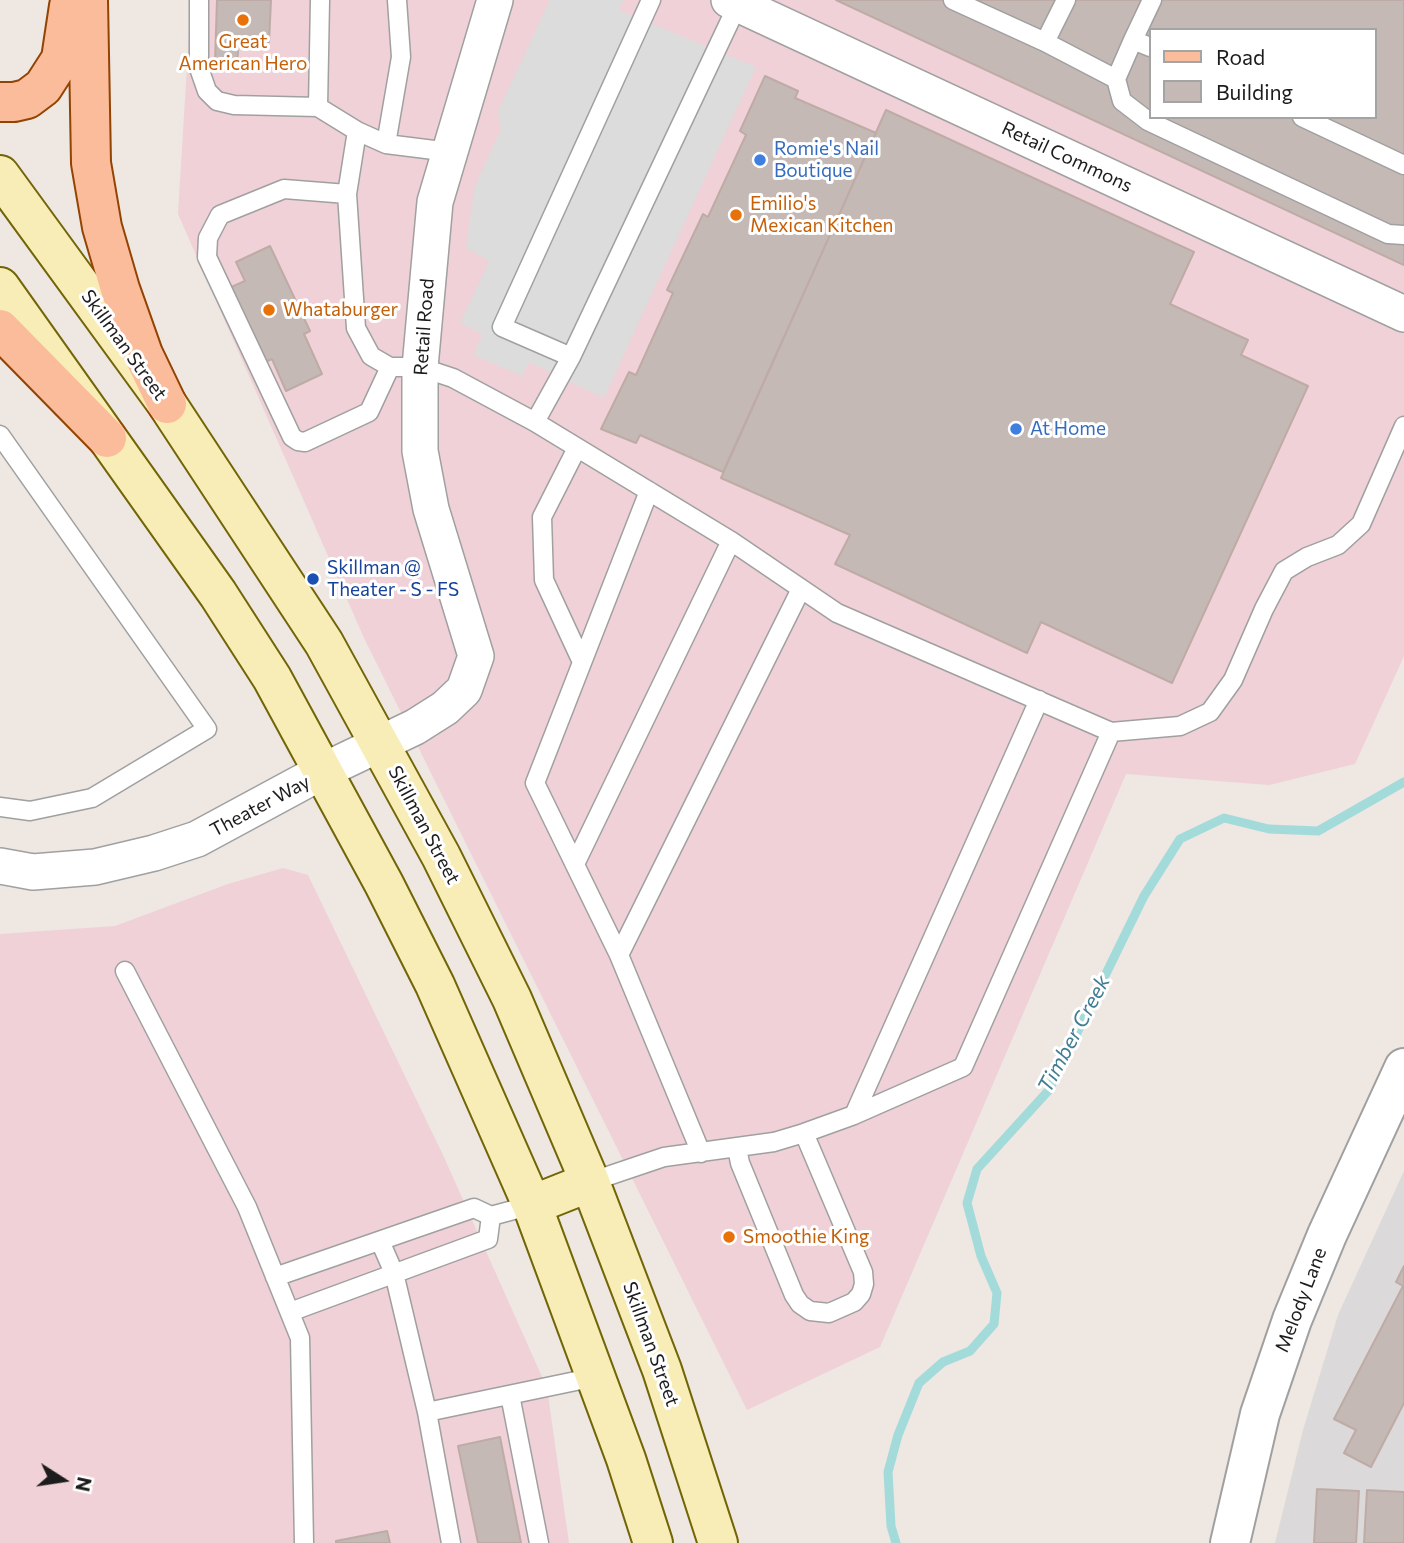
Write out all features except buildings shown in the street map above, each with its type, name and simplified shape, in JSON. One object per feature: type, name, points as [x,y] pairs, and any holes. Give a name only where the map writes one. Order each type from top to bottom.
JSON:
[{"type":"main road","points":[[0,102],[27,99],[43,87],[61,59],[69,0]]},
{"type":"main road","points":[[88,0],[91,163],[102,227],[142,354],[167,404]]},
{"type":"main road","name":"Skillman Street","points":[[0,175],[167,404],[324,643],[441,856],[512,999],[590,1182],[662,1370],[718,1543]]},
{"type":"main road","points":[[0,288],[225,606],[272,678],[384,884],[435,985],[532,1205],[626,1459],[653,1543]]},
{"type":"main road","points":[[0,329],[107,438]]},
{"type":"main road","points":[[532,1205],[590,1182]]},
{"type":"street","name":"Retail Road","points":[[476,656],[430,509],[405,367],[435,202],[495,0]]},
{"type":"street","name":"Retail Commons","points":[[734,2],[1404,314]]},
{"type":"street","name":"Theater Way","points":[[0,866],[33,872],[94,867],[154,853],[197,839],[445,708],[464,690],[476,656]]},
{"type":"street","name":"Melody Lane","points":[[1230,1543],[1260,1414],[1292,1320],[1326,1235],[1404,1068]]},
{"type":"lane","points":[[199,0],[199,68],[207,90],[217,101],[234,105],[318,107],[357,131],[386,144],[450,152]]},
{"type":"lane","points":[[318,107],[320,0]]},
{"type":"lane","points":[[386,144],[401,57],[397,0]]},
{"type":"lane","points":[[571,357],[502,327],[652,0]]},
{"type":"lane","points":[[953,0],[1045,41],[1116,79]]},
{"type":"lane","points":[[1045,41],[1066,0]]},
{"type":"lane","points":[[1152,0],[1116,79],[1122,101],[1148,121],[1388,234],[1404,234]]},
{"type":"lane","points":[[535,422],[571,357],[734,2]]},
{"type":"lane","points":[[1133,40],[1148,46]]},
{"type":"lane","points":[[1306,119],[1404,164]]},
{"type":"lane","points":[[357,131],[348,194],[356,328],[370,356],[453,379],[535,422],[731,541],[837,613],[1111,732],[1180,726],[1210,712],[1233,680],[1264,608],[1284,571],[1307,557],[1338,545],[1361,524],[1404,426]]},
{"type":"lane","points":[[348,194],[284,189],[220,215],[208,238],[207,257],[292,437],[298,441],[305,442],[369,412],[405,367]]},
{"type":"lane","points":[[0,435],[207,729],[92,798],[30,811],[0,807]]},
{"type":"lane","points":[[578,448],[542,517],[544,580],[582,662]]},
{"type":"lane","points":[[649,491],[535,783],[619,956],[701,1153]]},
{"type":"lane","points":[[575,864],[731,541]]},
{"type":"lane","points":[[619,956],[801,589]]},
{"type":"lane","points":[[854,1115],[1039,700]]},
{"type":"lane","points":[[590,1182],[664,1157],[774,1142],[804,1133],[854,1115],[963,1067],[1111,732]]},
{"type":"lane","points":[[125,971],[247,1207],[300,1338],[304,1543]]},
{"type":"lane","points":[[737,1148],[740,1163],[794,1295],[800,1304],[810,1311],[829,1313],[854,1302],[864,1284],[863,1272],[804,1133]]},
{"type":"lane","points":[[275,1278],[474,1208],[492,1216],[532,1205]]},
{"type":"lane","points":[[290,1312],[488,1239],[492,1216]]},
{"type":"lane","points":[[380,1241],[394,1273],[427,1412],[451,1543]]},
{"type":"lane","points":[[427,1412],[595,1377]]},
{"type":"lane","points":[[510,1395],[539,1543]]},
{"type":"shaded area","points":[[191,0],[1404,0],[1404,656],[1355,764],[1269,785],[1126,774],[880,1347],[747,1410],[364,638],[178,214]]},
{"type":"shaded area","points":[[550,0],[623,0],[619,10],[756,67],[604,398],[529,362],[522,376],[474,355],[482,334],[460,323],[489,261],[466,248],[474,188],[501,129],[498,111]]},
{"type":"shaded area","points":[[283,868],[308,875],[443,1155],[547,1388],[569,1543],[0,1543],[0,934],[115,926],[228,884]]},
{"type":"shaded area","points":[[1404,1171],[1404,1543],[1275,1543],[1303,1430],[1338,1315]]},
{"type":"waterway","name":"Timber Creek","points":[[896,1543],[891,1526],[888,1472],[898,1435],[919,1383],[943,1362],[970,1351],[994,1324],[997,1293],[981,1256],[967,1203],[977,1169],[1049,1090],[1144,896],[1180,839],[1224,818],[1269,829],[1318,831],[1404,782]]},
{"type":"place","name":"Great American Hero","points":[[243,20]]},
{"type":"place","name":"Romie's Nail Boutique","points":[[760,160]]},
{"type":"place","name":"Emilio's Mexican Kitchen","points":[[736,215]]},
{"type":"place","name":"Whataburger","points":[[269,310]]},
{"type":"place","name":"At Home","points":[[1016,429]]},
{"type":"place","name":"Skillman @ Theater - S - FS","points":[[313,579]]},
{"type":"place","name":"Smoothie King","points":[[729,1237]]}]
